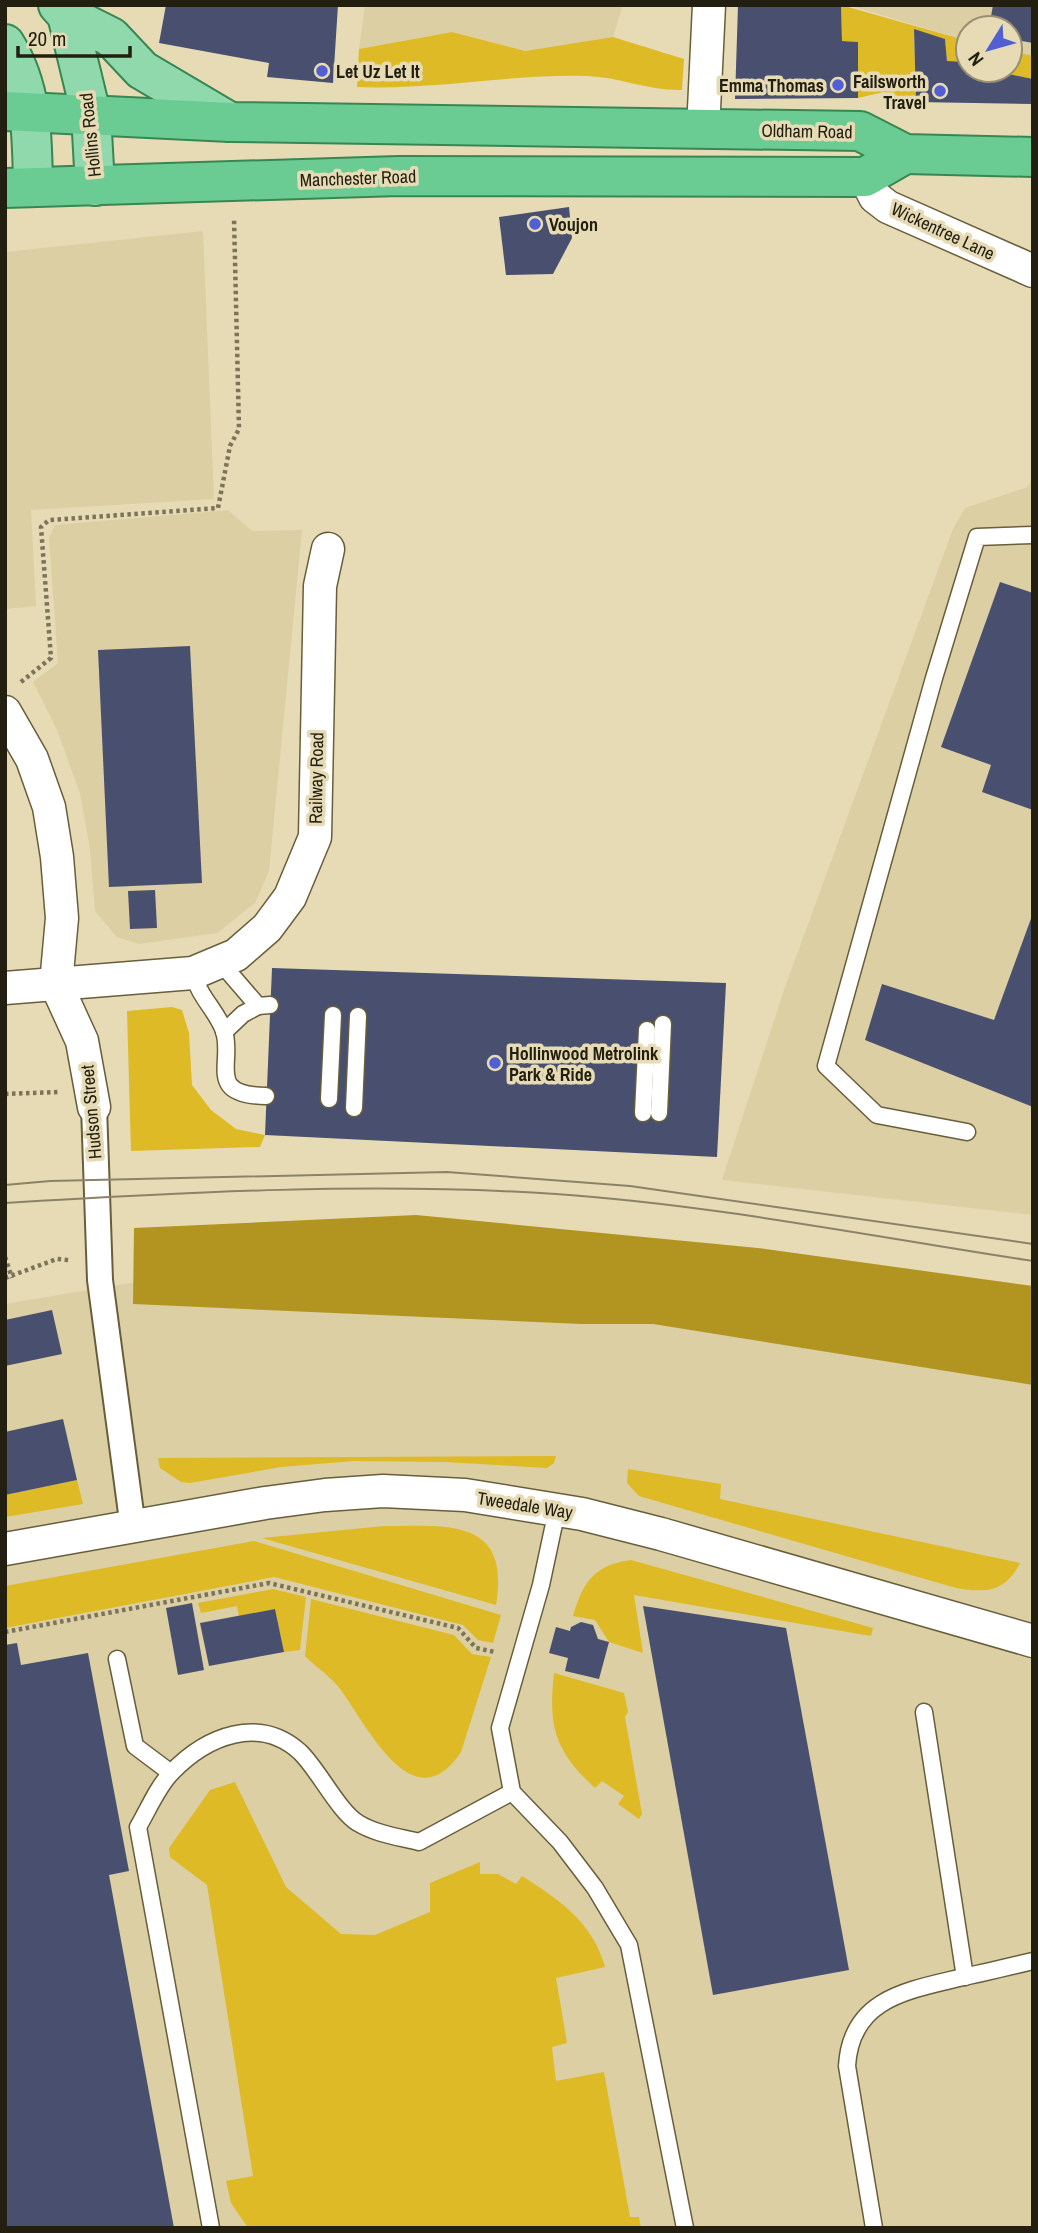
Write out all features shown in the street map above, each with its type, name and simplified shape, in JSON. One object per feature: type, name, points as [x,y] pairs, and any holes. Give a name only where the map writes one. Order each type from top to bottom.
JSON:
[{"type":"highway","points":[[18,112],[230,122],[703,130]]},
{"type":"highway","name":"Oldham Road","points":[[703,130],[860,131],[905,154],[1033,158]]},
{"type":"highway","points":[[865,177],[905,154]]},
{"type":"highway","name":"Manchester Road","points":[[19,187],[233,183],[399,176],[865,177]]},
{"type":"main road","name":"Hollins Road","points":[[63,10],[91,114],[95,186]]},
{"type":"main road","points":[[63,10],[111,37],[142,69],[230,122]]},
{"type":"main road","points":[[5,44],[19,66],[19,187]]},
{"type":"street","points":[[703,130],[709,5]]},
{"type":"street","name":"Wickentree Lane","points":[[865,177],[875,197],[888,206],[1033,271]]},
{"type":"street","name":"Railway Road","points":[[5,988],[207,968],[236,955],[267,928],[290,897],[315,837],[320,586],[327,549]]},
{"type":"street","name":"Hudson Street","points":[[5,712],[32,759],[49,807],[62,918],[56,984],[82,1041],[94,1107],[98,1261],[132,1528]]},
{"type":"street","name":"Tweedale Way","points":[[5,1549],[265,1503],[383,1491],[465,1495],[557,1510],[661,1534],[1033,1641]]},
{"type":"lane","points":[[967,1132],[877,1115],[826,1066],[930,691],[977,537],[1033,535]]},
{"type":"lane","points":[[224,1032],[243,1013],[264,1006],[207,968],[197,990],[224,1032],[223,1069],[228,1082],[238,1092],[266,1096]]},
{"type":"lane","points":[[350,1104],[354,1013]]},
{"type":"lane","points":[[329,1099],[333,1015]]},
{"type":"lane","points":[[647,1030],[656,1116],[666,1027]]},
{"type":"lane","points":[[557,1510],[500,1727],[512,1792],[560,1842],[595,1888],[629,1945],[685,2228]]},
{"type":"lane","points":[[117,1659],[135,1746],[171,1773]]},
{"type":"lane","points":[[923,1712],[965,1977]]},
{"type":"lane","points":[[211,2228],[138,1827],[171,1773],[211,1743],[223,1738],[248,1730],[278,1736],[301,1753],[356,1822],[384,1834],[419,1842],[512,1792]]},
{"type":"lane","points":[[874,2228],[847,2066],[848,2043],[858,2026],[877,2006],[905,1990],[1033,1961]]},
{"type":"path","points":[[24,680],[51,658],[41,527],[49,520],[218,508],[230,446],[239,429],[233,183]]},
{"type":"path","points":[[5,1094],[59,1092]]},
{"type":"path","points":[[5,1257],[12,1278]]},
{"type":"path","points":[[5,1278],[12,1278],[57,1259],[98,1261]]},
{"type":"path","points":[[5,1632],[269,1583],[458,1628],[476,1648],[520,1658]]},
{"type":"shaded area","points":[[365,5],[623,5],[613,37],[525,51],[452,32],[359,49]]},
{"type":"shaded area","points":[[841,5],[954,37],[954,61],[947,61],[945,39],[914,30],[916,102],[884,92],[858,98],[858,42],[842,41]]},
{"type":"shaded area","points":[[848,5],[1033,5],[1033,56],[1024,54],[1024,14],[954,14],[954,37]]},
{"type":"shaded area","points":[[452,32],[525,51],[613,37],[684,59],[682,90],[587,76],[357,87],[359,49]]},
{"type":"shaded area","points":[[1024,54],[1033,56],[1033,79],[1024,77]]},
{"type":"shaded area","points":[[203,231],[214,499],[31,510],[36,606],[5,609],[5,252]]},
{"type":"shaded area","points":[[1033,475],[1033,1215],[722,1180],[785,987],[953,529],[965,508],[1028,487]]},
{"type":"shaded area","points":[[228,510],[252,531],[302,530],[269,871],[255,903],[217,933],[139,944],[117,937],[95,911],[90,849],[80,793],[57,730],[33,682],[58,663],[49,538],[55,525]]},
{"type":"shaded area","points":[[172,1007],[182,1010],[189,1033],[192,1085],[211,1110],[236,1129],[265,1135],[260,1147],[131,1151],[127,1011]]},
{"type":"shaded area","points":[[416,1215],[758,1248],[1033,1286],[1033,1385],[653,1324],[581,1324],[133,1304],[134,1228]]},
{"type":"shaded area","points":[[356,1245],[1033,1329],[1033,2228],[5,2228],[5,1304]]},
{"type":"shaded area","points":[[556,1456],[554,1463],[547,1468],[445,1462],[354,1461],[281,1467],[190,1483],[181,1482],[160,1468],[158,1458]]},
{"type":"shaded area","points":[[628,1469],[721,1484],[720,1499],[1020,1563],[1008,1580],[994,1588],[956,1588],[639,1496],[627,1483]]},
{"type":"shaded area","points":[[77,1480],[83,1504],[5,1517],[5,1495]]},
{"type":"shaded area","points":[[384,1526],[451,1528],[469,1532],[484,1541],[494,1556],[498,1576],[496,1605],[262,1538]]},
{"type":"shaded area","points":[[254,1541],[501,1615],[493,1643],[478,1640],[463,1625],[274,1577],[5,1628],[5,1586]]},
{"type":"shaded area","points":[[631,1560],[873,1628],[871,1636],[634,1595],[643,1653],[609,1642],[595,1620],[573,1616],[581,1594],[592,1577],[608,1566]]},
{"type":"shaded area","points":[[273,1589],[306,1597],[300,1650],[284,1652],[275,1609],[239,1616],[237,1606],[201,1613],[198,1603]]},
{"type":"shaded area","points":[[311,1599],[454,1635],[472,1654],[491,1657],[461,1752],[443,1772],[425,1778],[408,1773],[391,1759],[337,1685],[305,1656]]},
{"type":"shaded area","points":[[554,1673],[624,1693],[628,1712],[625,1717],[642,1814],[639,1819],[618,1804],[624,1796],[602,1781],[595,1788],[563,1750],[557,1737],[552,1709]]},
{"type":"shaded area","points":[[235,1782],[286,1887],[341,1934],[375,1935],[430,1912],[430,1883],[480,1862],[480,1874],[498,1874],[516,1884],[522,1876],[573,1914],[600,1951],[605,1967],[556,1978],[567,2043],[552,2047],[556,2081],[604,2072],[630,2217],[639,2217],[641,2228],[248,2228],[231,2203],[226,2181],[253,2176],[207,1885],[170,1857],[169,1848],[210,1790]]},
{"type":"building","points":[[166,5],[338,5],[333,83],[267,77],[269,63],[159,43]]},
{"type":"building","points":[[738,5],[841,5],[842,41],[858,42],[858,98],[735,99]]},
{"type":"building","points":[[993,5],[1033,5],[1033,43],[1024,41],[1024,14],[991,14]]},
{"type":"building","points":[[914,29],[945,39],[947,61],[954,61],[954,84],[1024,84],[1024,77],[1033,79],[1033,104],[916,102]]},
{"type":"building","points":[[569,207],[572,238],[553,274],[506,275],[499,217]]},
{"type":"building","points":[[1000,582],[1033,593],[1033,810],[982,792],[991,765],[941,747]]},
{"type":"building","points":[[190,646],[202,883],[109,887],[98,650]]},
{"type":"building","points":[[155,890],[157,928],[130,929],[128,891]]},
{"type":"building","points":[[1033,913],[1033,1107],[865,1040],[882,984],[994,1020]]},
{"type":"building","name":"Hollinwood Metrolink Park & Ride","points":[[272,968],[726,983],[717,1157],[265,1135]]},
{"type":"building","points":[[52,1310],[62,1354],[5,1366],[5,1320]]},
{"type":"building","points":[[63,1419],[77,1480],[5,1495],[5,1432]]},
{"type":"building","points":[[192,1603],[204,1670],[178,1675],[166,1608]]},
{"type":"building","points":[[643,1606],[786,1628],[849,1970],[713,1995]]},
{"type":"building","points":[[275,1609],[284,1652],[209,1666],[200,1623]]},
{"type":"building","points":[[581,1622],[593,1625],[598,1639],[609,1642],[599,1679],[565,1671],[568,1658],[549,1653],[556,1627],[570,1631],[571,1627]]},
{"type":"building","points":[[17,1643],[21,1665],[88,1653],[129,1871],[109,1875],[174,2228],[5,2228],[5,1645]]},
{"type":"tram line","points":[[5,1185],[50,1181],[447,1172],[630,1186],[1033,1244]]},
{"type":"tram line","points":[[5,1203],[280,1190],[487,1190],[675,1206],[1033,1261]]},
{"type":"place","name":"Let Uz Let It","points":[[322,71]]},
{"type":"place","name":"Emma Thomas","points":[[838,85]]},
{"type":"place","name":"Failsworth Travel","points":[[940,91]]},
{"type":"place","name":"Voujon","points":[[535,224]]},
{"type":"place","name":"Hollinwood Metrolink Park & Ride","points":[[495,1063]]}]
